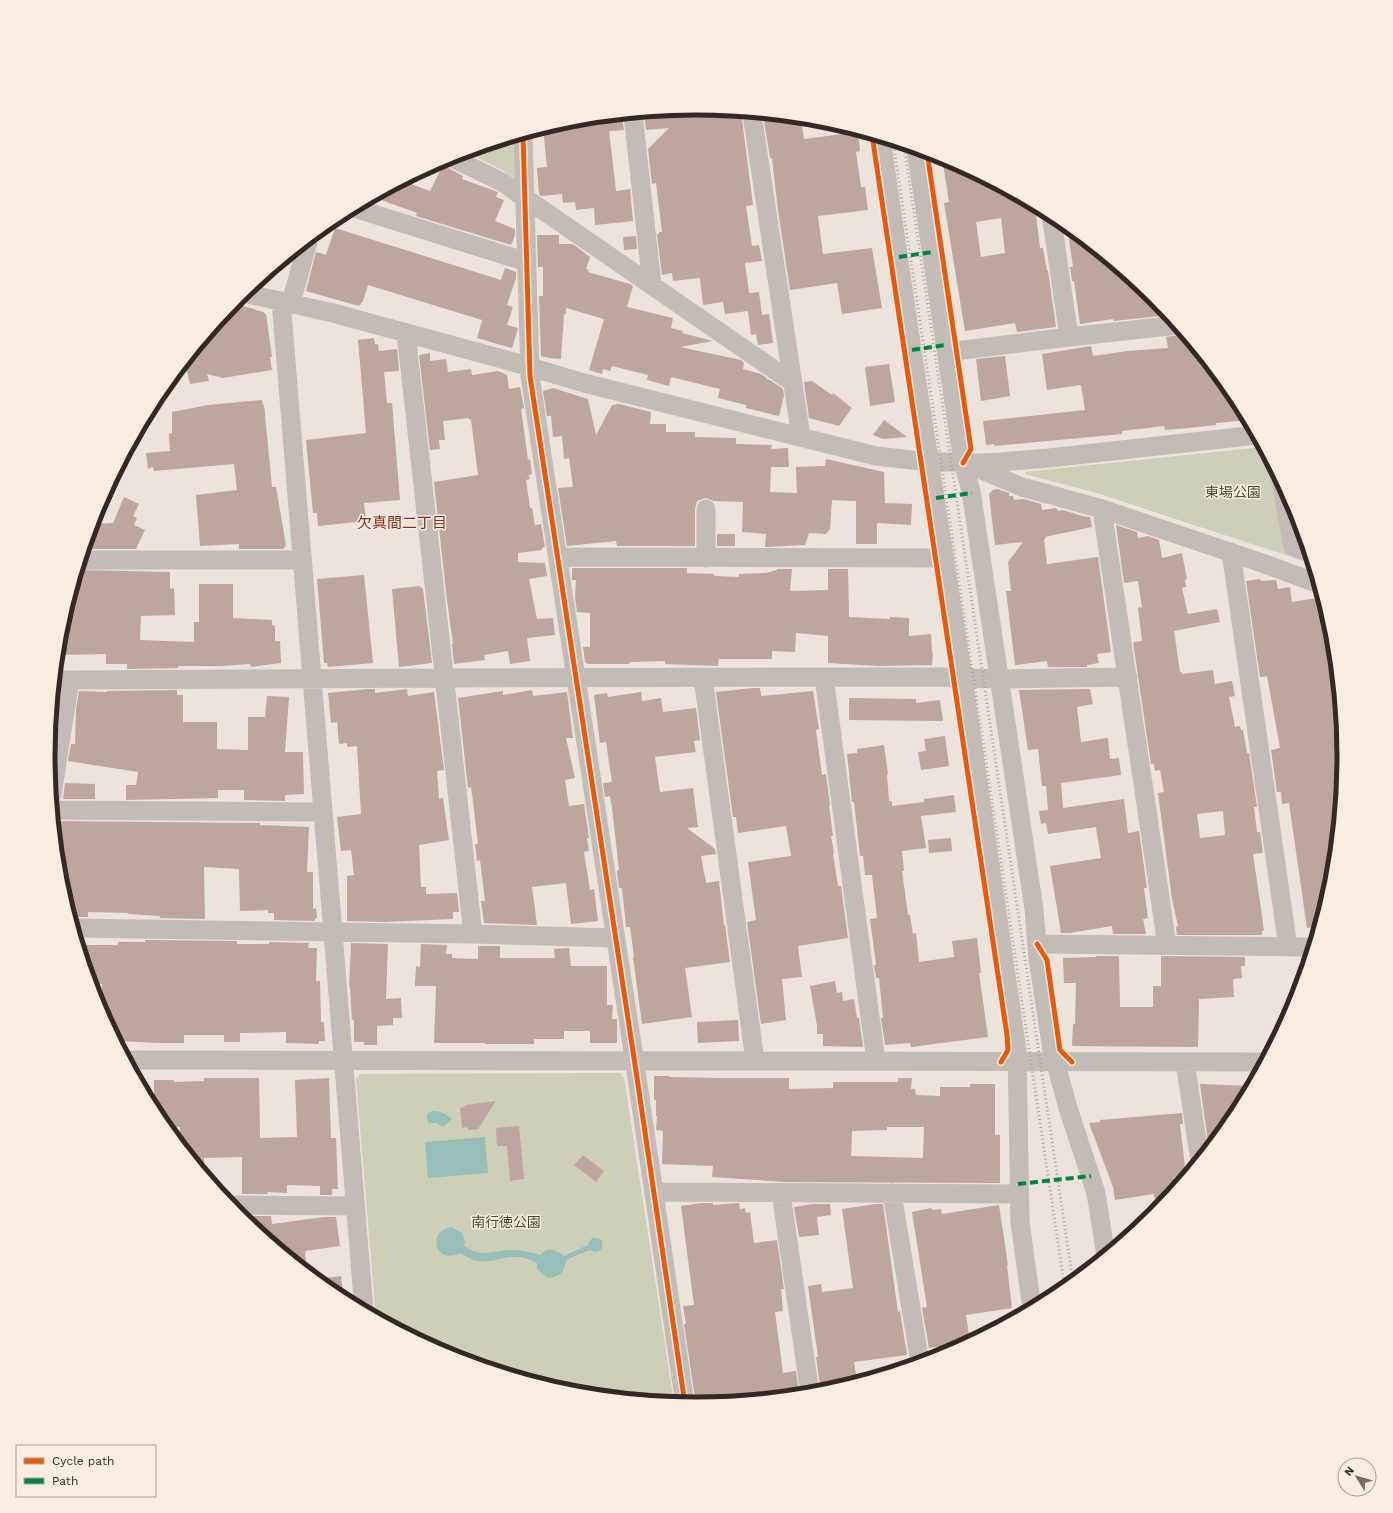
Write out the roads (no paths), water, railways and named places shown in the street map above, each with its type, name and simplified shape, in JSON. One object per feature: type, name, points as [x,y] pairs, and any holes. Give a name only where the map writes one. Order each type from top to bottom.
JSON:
[{"type":"street","points":[[753,117],[801,437]]},
{"type":"street","points":[[633,118],[652,285]]},
{"type":"street","points":[[524,139],[530,376],[684,1398]]},
{"type":"street","points":[[882,143],[963,678],[1017,1062],[1020,1222],[1031,1303]]},
{"type":"street","points":[[917,154],[963,463],[971,491],[1000,679],[1055,1062],[1081,1151],[1096,1193],[1105,1250]]},
{"type":"street","points":[[459,161],[502,182],[792,382]]},
{"type":"street","points":[[361,210],[527,262]]},
{"type":"street","points":[[1052,223],[1069,337]]},
{"type":"street","points":[[305,249],[286,302],[302,560],[342,1061],[364,1304]]},
{"type":"street","points":[[252,295],[333,313],[584,383],[876,456],[930,462],[994,462],[1049,458],[1252,435]]},
{"type":"street","points":[[947,352],[1171,326]]},
{"type":"street","points":[[406,333],[473,934]]},
{"type":"street","points":[[963,463],[1022,487],[1102,508],[1314,582]]},
{"type":"street","points":[[1285,501],[1293,547],[1304,550]]},
{"type":"street","points":[[1102,508],[1167,945]]},
{"type":"street","points":[[706,509],[706,558]]},
{"type":"street","points":[[1231,552],[1288,947]]},
{"type":"street","points":[[558,557],[945,558]]},
{"type":"street","points":[[86,560],[302,560]]},
{"type":"street","points":[[55,762],[63,680],[824,677],[1000,679],[1128,677]]},
{"type":"street","points":[[824,677],[876,1061]]},
{"type":"street","points":[[703,678],[755,1061]]},
{"type":"street","points":[[57,810],[323,812]]},
{"type":"street","points":[[79,928],[473,934],[615,938]]},
{"type":"street","points":[[1037,944],[1309,947]]},
{"type":"street","points":[[132,1060],[1260,1062]]},
{"type":"street","points":[[1185,1062],[1199,1154]]},
{"type":"street","points":[[654,1192],[1019,1194]]},
{"type":"street","points":[[781,1192],[809,1388]]},
{"type":"street","points":[[892,1193],[919,1358]]},
{"type":"street","points":[[238,1205],[355,1206]]},
{"type":"water","points":[[433,1111],[443,1113],[452,1119],[443,1127],[437,1123],[429,1123],[427,1119],[428,1113]]},
{"type":"water","points":[[485,1137],[488,1173],[428,1178],[425,1142]]},
{"type":"water","points":[[451,1227],[462,1233],[465,1241],[464,1246],[470,1250],[481,1253],[513,1250],[540,1255],[543,1252],[552,1250],[564,1256],[588,1245],[592,1238],[602,1240],[602,1246],[600,1250],[596,1252],[590,1250],[566,1260],[561,1274],[555,1277],[547,1278],[537,1269],[537,1263],[524,1258],[511,1257],[489,1261],[476,1261],[461,1253],[452,1256],[445,1255],[440,1252],[436,1241],[438,1235],[443,1230]]},
{"type":"railway","points":[[894,146],[1064,1282]]},
{"type":"railway","points":[[905,150],[1072,1276]]},
{"type":"district","name":"欠真間二丁目","points":[[402,523]]},
{"type":"park label","name":"東場公園","points":[[1233,492]]},
{"type":"park label","name":"南行徳公園","points":[[506,1222]]}]
